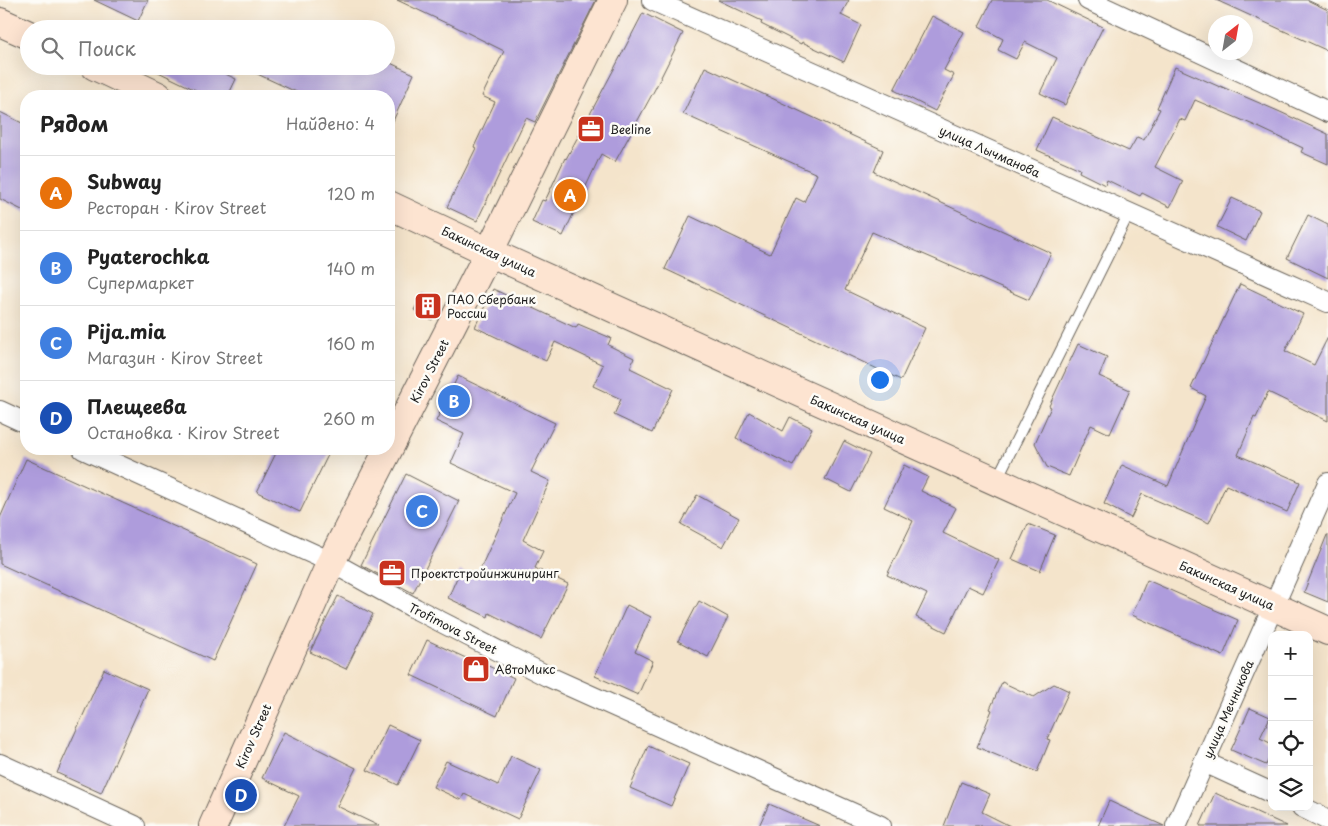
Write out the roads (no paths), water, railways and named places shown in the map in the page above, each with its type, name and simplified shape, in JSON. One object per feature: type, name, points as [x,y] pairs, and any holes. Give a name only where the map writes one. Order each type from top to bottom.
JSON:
[{"type":"main road","name":"Kirov Street","points":[[395,436],[489,252],[613,0]]},
{"type":"main road","points":[[0,22],[20,31]]},
{"type":"main road","points":[[114,75],[145,90]]},
{"type":"main road","name":"Бакинская улица","points":[[395,208],[1328,631]]},
{"type":"main road","name":"Kirov Street","points":[[213,826],[331,562],[386,455]]},
{"type":"street","name":"улица Лычманова","points":[[652,0],[1328,302]]},
{"type":"street","points":[[1088,0],[1328,112]]},
{"type":"street","points":[[0,411],[20,420]]},
{"type":"street","name":"Trofimova Street","points":[[96,455],[331,562],[416,609],[547,676],[881,826]]},
{"type":"street","name":"улица Мечникова","points":[[1176,826],[1328,483]]},
{"type":"street","points":[[1204,762],[1268,791]]},
{"type":"street","points":[[0,764],[135,826]]},
{"type":"street","points":[[1310,811],[1328,820]]},
{"type":"lane","points":[[996,481],[1129,213]]},
{"type":"place","name":"Beeline","points":[[591,129]]},
{"type":"place","name":"Subway","points":[[570,195]]},
{"type":"place","name":"ПАО Сбербанк России","points":[[428,306]]},
{"type":"place","name":"Pyaterochka","points":[[454,401]]},
{"type":"place","name":"Pija.mia","points":[[422,511]]},
{"type":"place","name":"Проектстройинжиниринг","points":[[392,573]]},
{"type":"place","name":"АвтоМикс","points":[[476,669]]},
{"type":"place","name":"Плещеева","points":[[241,795]]}]
